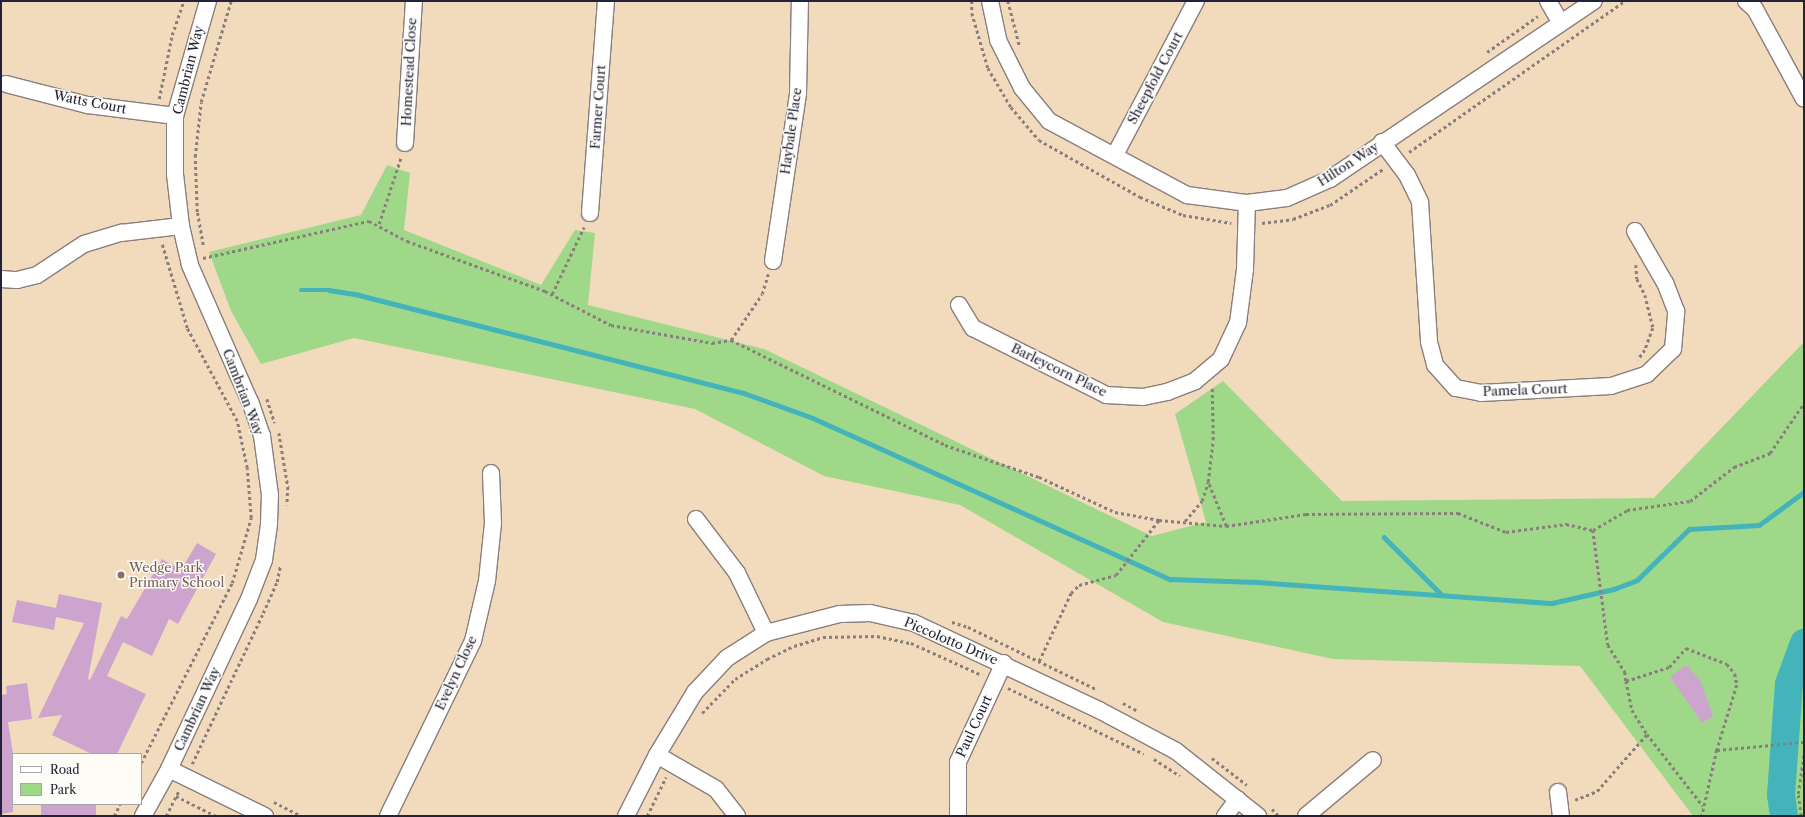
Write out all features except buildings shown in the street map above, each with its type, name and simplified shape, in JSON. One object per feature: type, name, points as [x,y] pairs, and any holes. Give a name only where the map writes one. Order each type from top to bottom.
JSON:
[{"type":"street","name":"Cambrian Way","points":[[142,816],[169,769],[249,598],[264,560],[269,523],[270,495],[262,436],[250,402],[196,285],[181,226],[174,174],[175,116],[208,1]]},
{"type":"street","name":"Homestead Close","points":[[405,143],[414,1]]},
{"type":"street","name":"Farmer Court","points":[[590,213],[606,1]]},
{"type":"street","name":"Haybale Place","points":[[773,261],[798,93],[800,1]]},
{"type":"street","name":"Hilton Way","points":[[990,1],[998,40],[1022,88],[1049,121],[1115,155],[1187,195],[1247,203],[1287,198],[1330,179],[1382,142],[1560,22],[1594,1]]},
{"type":"street","name":"Sheepfold Court","points":[[1115,155],[1196,1]]},
{"type":"street","points":[[1746,1],[1755,9],[1804,99]]},
{"type":"street","points":[[1549,4],[1560,22]]},
{"type":"street","name":"Watts Court","points":[[6,84],[88,104],[175,116]]},
{"type":"street","name":"Pamela Court","points":[[1382,142],[1405,157],[1407,175],[1420,202],[1429,342],[1435,365],[1456,388],[1481,393],[1611,386],[1647,374],[1673,349],[1676,311],[1665,283],[1635,231]]},
{"type":"street","name":"Barleycorn Place","points":[[959,305],[973,328],[1106,395],[1143,397],[1167,392],[1195,381],[1221,359],[1238,323],[1245,269],[1247,203]]},
{"type":"street","points":[[1,279],[17,280],[37,275],[84,244],[121,233],[181,226]]},
{"type":"street","name":"Evelyn Close","points":[[388,816],[473,641],[488,574],[493,523],[491,473]]},
{"type":"street","points":[[696,519],[737,573],[766,633]]},
{"type":"street","name":"Piccolotto Drive","points":[[626,816],[657,755],[695,692],[727,658],[766,633],[840,614],[870,613],[914,623],[1004,664],[1176,751],[1238,799],[1263,811]]},
{"type":"street","name":"Paul Court","points":[[958,816],[958,762],[1004,664]]},
{"type":"street","points":[[657,755],[716,789],[737,816]]},
{"type":"street","points":[[1306,816],[1373,760]]},
{"type":"street","points":[[169,769],[265,816]]},
{"type":"street","points":[[1225,816],[1238,799]]},
{"type":"path","points":[[159,114],[159,92],[172,35],[184,1]]},
{"type":"path","points":[[208,265],[205,258],[197,212],[195,157],[200,102],[231,1]]},
{"type":"path","points":[[972,1],[972,13],[988,68],[1011,107],[1039,140],[1140,197],[1183,215],[1222,223],[1246,223],[1294,219],[1330,205],[1405,157],[1625,1]]},
{"type":"path","points":[[1008,1],[1023,54]]},
{"type":"path","points":[[1484,55],[1549,4]]},
{"type":"path","points":[[379,224],[405,143]]},
{"type":"path","points":[[552,294],[590,213]]},
{"type":"path","points":[[189,261],[360,222],[379,224],[406,241],[506,275],[552,294],[611,325],[712,343],[731,340],[945,445],[1039,477],[1115,512],[1159,520],[1185,521],[1226,526],[1306,514],[1458,513],[1506,532],[1566,524],[1593,530],[1627,510],[1690,501],[1734,468],[1770,454],[1804,403]]},
{"type":"path","points":[[142,761],[232,582],[251,518],[247,468],[237,421],[187,328],[162,245],[162,228]]},
{"type":"path","points":[[1633,366],[1645,350],[1653,328],[1645,295],[1637,279],[1636,259]]},
{"type":"path","points":[[731,340],[762,294],[773,261]]},
{"type":"path","points":[[1185,521],[1202,501],[1208,482],[1213,440],[1212,367]]},
{"type":"path","points":[[264,394],[271,408],[283,449],[288,487],[286,510]]},
{"type":"path","points":[[1208,482],[1226,526]]},
{"type":"path","points":[[1039,661],[1071,593],[1079,585],[1116,575],[1159,520]]},
{"type":"path","points":[[1593,530],[1598,578],[1608,645],[1625,672],[1632,710],[1647,734],[1704,807]]},
{"type":"path","points":[[166,816],[186,777],[277,582],[281,558]]},
{"type":"path","points":[[946,620],[968,627],[1099,691]]},
{"type":"path","points":[[697,718],[735,680],[767,659],[794,646],[823,637],[877,636],[911,643],[995,681],[1146,755]]},
{"type":"path","points":[[1626,681],[1669,667],[1686,648],[1727,664],[1735,674],[1737,685],[1717,750],[1702,816]]},
{"type":"path","points":[[1119,701],[1139,712]]},
{"type":"path","points":[[1560,805],[1597,791],[1647,734]]},
{"type":"path","points":[[1717,750],[1804,742]]},
{"type":"path","points":[[1801,816],[1798,794],[1804,754]]},
{"type":"path","points":[[1210,756],[1235,774],[1252,790]]},
{"type":"path","points":[[1152,757],[1184,779]]},
{"type":"path","points":[[647,816],[673,764]]},
{"type":"path","points":[[176,796],[216,816]]},
{"type":"path","points":[[114,816],[120,805]]},
{"type":"path","points":[[1263,811],[1279,816]]},
{"type":"green space","points":[[387,165],[410,173],[404,230],[541,285],[575,230],[595,233],[588,305],[764,349],[1152,536],[1206,522],[1175,414],[1223,381],[1342,501],[1654,498],[1804,342],[1804,816],[1693,816],[1580,666],[1333,659],[1163,622],[960,505],[824,476],[695,409],[354,338],[261,364],[231,311],[209,252],[361,215]]},
{"type":"waterway","points":[[301,290],[329,290],[359,295],[744,393],[813,418],[1170,579],[1257,582],[1552,603],[1614,589],[1637,580],[1689,529],[1759,525],[1804,492]]},
{"type":"waterway","points":[[1384,537],[1441,594]]},
{"type":"waterway","points":[[1784,816],[1781,795],[1789,684],[1804,643]]},
{"type":"place","name":"Wedge Park Primary School","points":[[121,575]]}]
